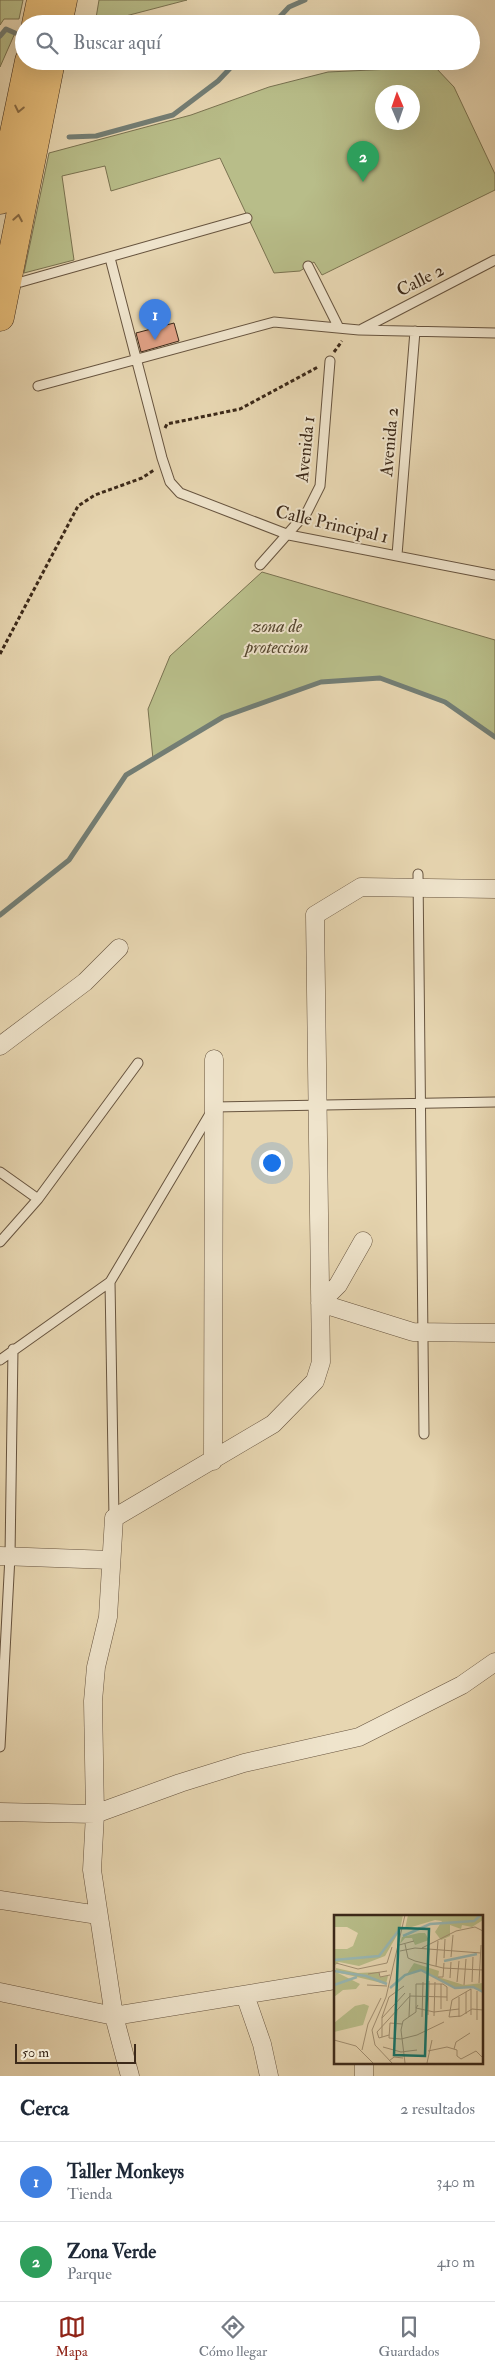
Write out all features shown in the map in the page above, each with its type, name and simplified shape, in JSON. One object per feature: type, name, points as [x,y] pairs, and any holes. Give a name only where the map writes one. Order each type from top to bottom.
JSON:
[{"type":"highway","points":[[38,15],[41,0]]},
{"type":"highway","points":[[60,15],[63,0]]},
{"type":"highway","points":[[0,200],[27,70]]},
{"type":"highway","points":[[0,317],[49,70]]},
{"type":"street","points":[[130,2076],[114,2016],[92,1870],[95,1814],[93,1701],[96,1667],[108,1617],[114,1518],[273,1424],[315,1381],[321,1362],[315,915],[361,887],[418,881],[495,889]]},
{"type":"street","points":[[0,1046],[86,982],[119,948]]},
{"type":"street","points":[[213,1461],[214,1060]]},
{"type":"street","points":[[320,1303],[338,1285],[363,1241]]},
{"type":"street","points":[[320,1303],[413,1332],[495,1333]]},
{"type":"street","points":[[5,1556],[111,1560]]},
{"type":"street","points":[[0,1812],[95,1814],[180,1782],[244,1763],[359,1737],[462,1685],[495,1662]]},
{"type":"street","points":[[0,1900],[98,1915]]},
{"type":"street","points":[[0,1992],[114,2016],[334,1980]]},
{"type":"street","points":[[245,1995],[262,2044],[269,2076]]},
{"type":"lane","points":[[21,282],[247,218]]},
{"type":"lane","points":[[110,258],[162,458]]},
{"type":"lane","name":"Calle 2","points":[[359,330],[495,260]]},
{"type":"lane","points":[[308,266],[339,328]]},
{"type":"lane","points":[[38,386],[274,322],[359,330],[495,333]]},
{"type":"lane","name":"Avenida 2","points":[[396,555],[415,331]]},
{"type":"lane","name":"Avenida 1","points":[[260,565],[289,535],[307,512],[320,486],[330,361]]},
{"type":"lane","name":"Calle Principal 1","points":[[162,458],[170,482],[180,494],[289,535],[495,575]]},
{"type":"lane","points":[[495,566],[495,575]]},
{"type":"lane","points":[[418,881],[424,1434]]},
{"type":"lane","points":[[0,1242],[38,1199],[138,1064]]},
{"type":"lane","points":[[0,1360],[110,1282],[214,1108],[495,1102]]},
{"type":"lane","points":[[0,1172],[38,1199]]},
{"type":"lane","points":[[110,1282],[114,1518]]},
{"type":"lane","points":[[0,1747],[13,1349]]},
{"type":"path","points":[[0,654],[78,506],[95,495],[142,478],[156,469],[162,458],[162,436],[167,424],[240,409],[330,361],[340,342],[359,330]]},
{"type":"green space","points":[[0,0],[23,0],[20,15],[15,15],[15,19],[4,19],[0,25]]},
{"type":"green space","points":[[99,0],[187,0],[130,15],[96,15]]},
{"type":"green space","points":[[6,29],[15,33],[0,67],[0,35]]},
{"type":"green space","points":[[438,70],[454,87],[495,174],[495,190],[322,275],[314,262],[300,271],[274,273],[220,158],[111,191],[105,166],[62,176],[74,260],[24,273],[49,153],[191,115],[269,87],[328,72]]},
{"type":"green space","name":"zona de proteccion","points":[[262,572],[495,640],[495,737],[445,702],[380,678],[321,682],[223,717],[153,759],[148,709],[170,656]]},
{"type":"building","points":[[174,323],[179,341],[141,352],[136,333]]},
{"type":"waterway","points":[[281,15],[289,7],[305,0]]},
{"type":"waterway","points":[[0,36],[6,29],[15,33]]},
{"type":"waterway","points":[[69,137],[96,136],[173,115],[218,81],[228,70]]},
{"type":"waterway","points":[[0,915],[69,860],[126,775],[223,717],[321,682],[380,678],[445,702],[495,737]]},
{"type":"place","name":"Zona Verde","points":[[363,182]]},
{"type":"place","name":"Taller Monkeys","points":[[155,340]]}]
